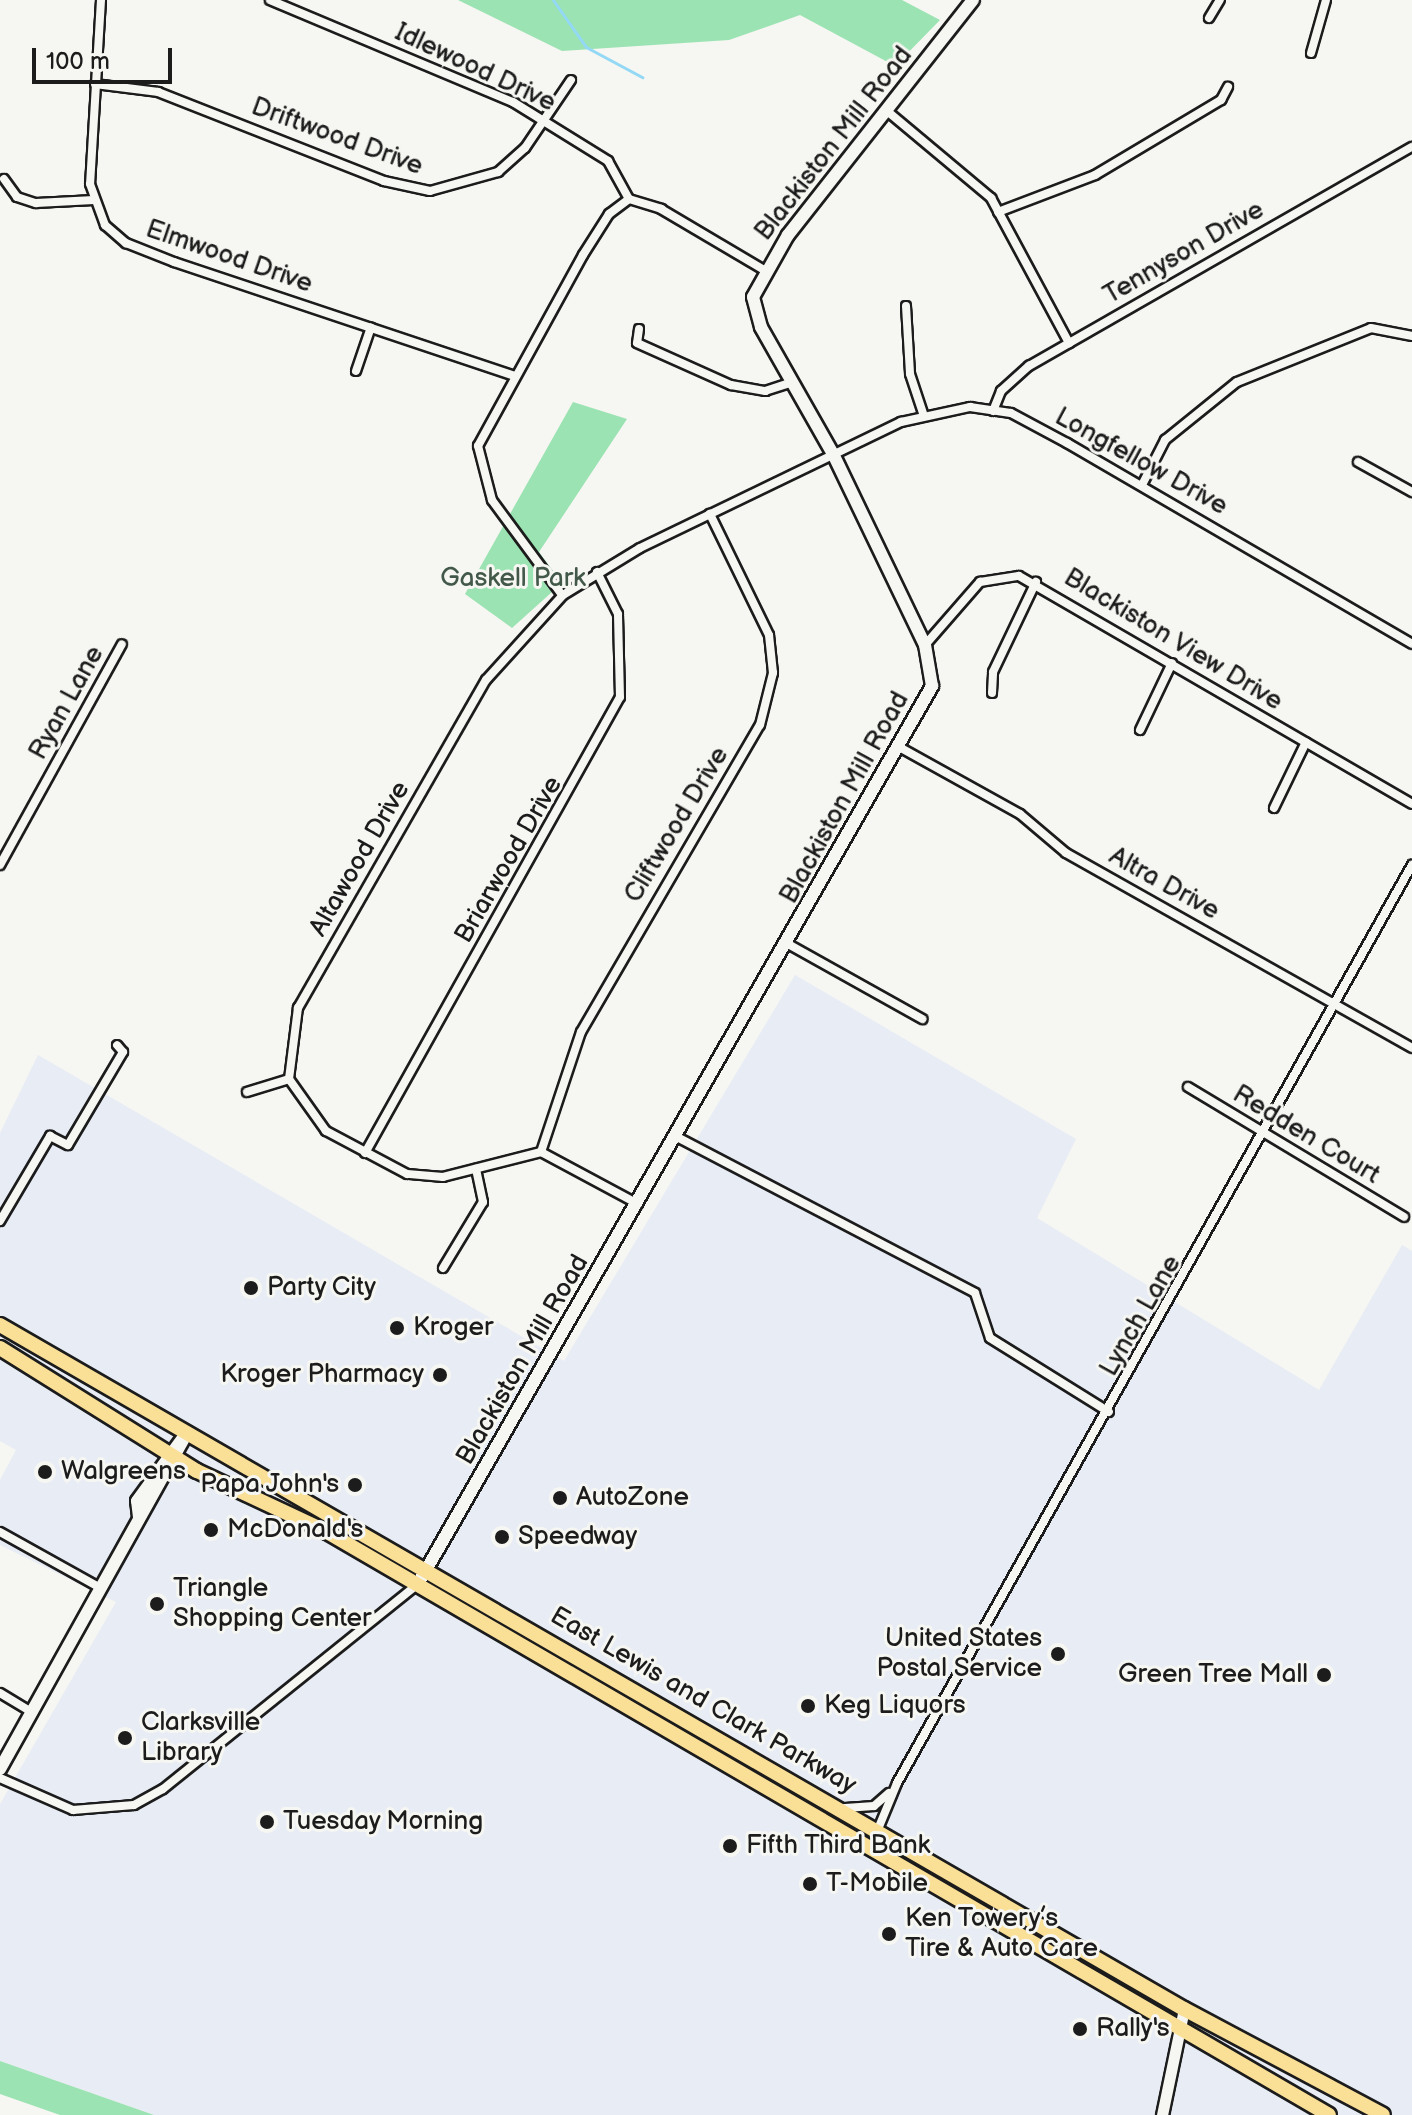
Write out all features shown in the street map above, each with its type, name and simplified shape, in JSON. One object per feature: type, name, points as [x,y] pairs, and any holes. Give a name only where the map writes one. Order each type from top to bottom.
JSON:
[{"type":"main road","name":"Blackiston Mill Road","points":[[418,1584],[901,748],[933,683],[925,645],[833,454],[755,313],[764,270],[973,0]]},
{"type":"main road","name":"East Lewis and Clark Parkway","points":[[0,1325],[878,1829],[1184,2009],[1383,2115]]},
{"type":"main road","name":"East Lewis and Clark Parkway","points":[[0,1348],[173,1454],[418,1584],[1329,2115]]},
{"type":"main road","points":[[0,1769],[139,1517],[137,1501],[187,1433]]},
{"type":"street","points":[[4,179],[17,197],[36,203],[94,200],[95,84],[101,0]]},
{"type":"street","name":"Idlewood Drive","points":[[270,0],[541,118],[608,161],[629,199]]},
{"type":"street","points":[[1209,18],[1220,0]]},
{"type":"street","points":[[1311,53],[1326,0]]},
{"type":"street","name":"Driftwood Drive","points":[[95,84],[158,92],[384,181],[430,191],[498,172],[525,148],[541,118],[571,80]]},
{"type":"street","points":[[998,212],[1095,175],[1221,100],[1228,87]]},
{"type":"street","points":[[887,111],[978,184],[998,212],[1069,343]]},
{"type":"street","name":"Tennyson Drive","points":[[993,411],[1029,366],[1412,147]]},
{"type":"street","points":[[562,595],[480,476],[478,446],[514,376],[609,214],[629,199],[661,209],[764,270]]},
{"type":"street","name":"Elmwood Drive","points":[[94,200],[105,225],[126,243],[514,376]]},
{"type":"street","points":[[906,306],[910,374],[923,413]]},
{"type":"street","points":[[356,371],[371,327]]},
{"type":"street","points":[[1142,485],[1165,440],[1237,382],[1371,328],[1412,336]]},
{"type":"street","points":[[639,329],[637,343],[731,385],[765,391],[792,382]]},
{"type":"street","name":"Longfellow Drive","points":[[833,454],[923,413],[1011,413],[1142,485],[1412,644]]},
{"type":"street","name":"Altawood Drive","points":[[289,1079],[298,1008],[486,680],[562,595],[597,572],[833,454]]},
{"type":"street","points":[[1358,462],[1412,492]]},
{"type":"street","name":"Cliftwood Drive","points":[[541,1152],[581,1032],[760,725],[773,673],[769,635],[710,514]]},
{"type":"street","name":"Briarwood Drive","points":[[365,1153],[620,697],[618,614],[597,572]]},
{"type":"street","name":"Blackiston View Drive","points":[[925,645],[980,582],[1019,576],[1036,582],[1412,804]]},
{"type":"street","points":[[992,693],[993,672],[1036,582]]},
{"type":"street","name":"Ryan Lane","points":[[0,865],[122,644]]},
{"type":"street","points":[[1140,730],[1172,663]]},
{"type":"street","points":[[1274,808],[1306,742]]},
{"type":"street","name":"Altra Drive","points":[[901,748],[1020,814],[1066,853],[1412,1048]]},
{"type":"street","name":"Lynch Lane","points":[[871,1846],[897,1783],[1266,1137],[1412,865]]},
{"type":"street","points":[[788,944],[922,1019]]},
{"type":"street","points":[[0,1221],[50,1136],[68,1145],[123,1052],[117,1045]]},
{"type":"street","points":[[247,1092],[289,1079],[326,1131],[365,1153],[426,1178],[541,1152],[639,1204]]},
{"type":"street","name":"Redden Court","points":[[1188,1087],[1266,1137],[1404,1217]]},
{"type":"street","points":[[677,1137],[975,1293],[990,1338],[1109,1412]]},
{"type":"street","points":[[443,1268],[483,1202],[476,1169]]},
{"type":"street","points":[[0,1532],[99,1587]]},
{"type":"street","points":[[0,1778],[73,1810],[134,1805],[163,1789],[418,1584]]},
{"type":"street","points":[[0,1693],[32,1712]]},
{"type":"street","name":"Lynch Lane","points":[[838,1806],[874,1806],[897,1783]]},
{"type":"street","points":[[1162,2115],[1177,2027],[1184,2009]]},
{"type":"shaded area","points":[[795,975],[1076,1139],[1037,1218],[1319,1390],[1402,1245],[1412,1251],[1412,2115],[154,2115],[0,2061],[0,1804],[116,1602],[0,1545],[0,1480],[16,1450],[0,1441],[0,1133],[38,1055],[564,1361]]},
{"type":"green space","points":[[458,0],[902,0],[940,20],[895,66],[800,15],[729,40],[562,51]]},
{"type":"green space","name":"Gaskell Park","points":[[573,402],[627,419],[539,552],[562,583],[512,628],[465,594]]},
{"type":"green space","points":[[0,2061],[154,2115],[60,2115],[0,2094]]},
{"type":"waterway","points":[[553,0],[586,47],[642,77]]},
{"type":"place","name":"Party City","points":[[251,1288]]},
{"type":"place","name":"Kroger","points":[[397,1328]]},
{"type":"place","name":"Kroger Pharmacy","points":[[440,1375]]},
{"type":"place","name":"Walgreens","points":[[45,1472]]},
{"type":"place","name":"Papa John's","points":[[355,1485]]},
{"type":"place","name":"AutoZone","points":[[560,1498]]},
{"type":"place","name":"McDonald's","points":[[211,1530]]},
{"type":"place","name":"Speedway","points":[[502,1537]]},
{"type":"place","name":"Triangle Shopping Center","points":[[157,1604]]},
{"type":"place","name":"United States Postal Service","points":[[1058,1654]]},
{"type":"place","name":"Green Tree Mall","points":[[1324,1675]]},
{"type":"place","name":"Keg Liquors","points":[[808,1706]]},
{"type":"place","name":"Clarksville Library","points":[[125,1738]]},
{"type":"place","name":"Tuesday Morning","points":[[267,1822]]},
{"type":"place","name":"Fifth Third Bank","points":[[730,1846]]},
{"type":"place","name":"T-Mobile","points":[[810,1884]]},
{"type":"place","name":"Ken Towery’s Tire & Auto Care","points":[[889,1934]]},
{"type":"place","name":"Rally's","points":[[1080,2029]]}]
